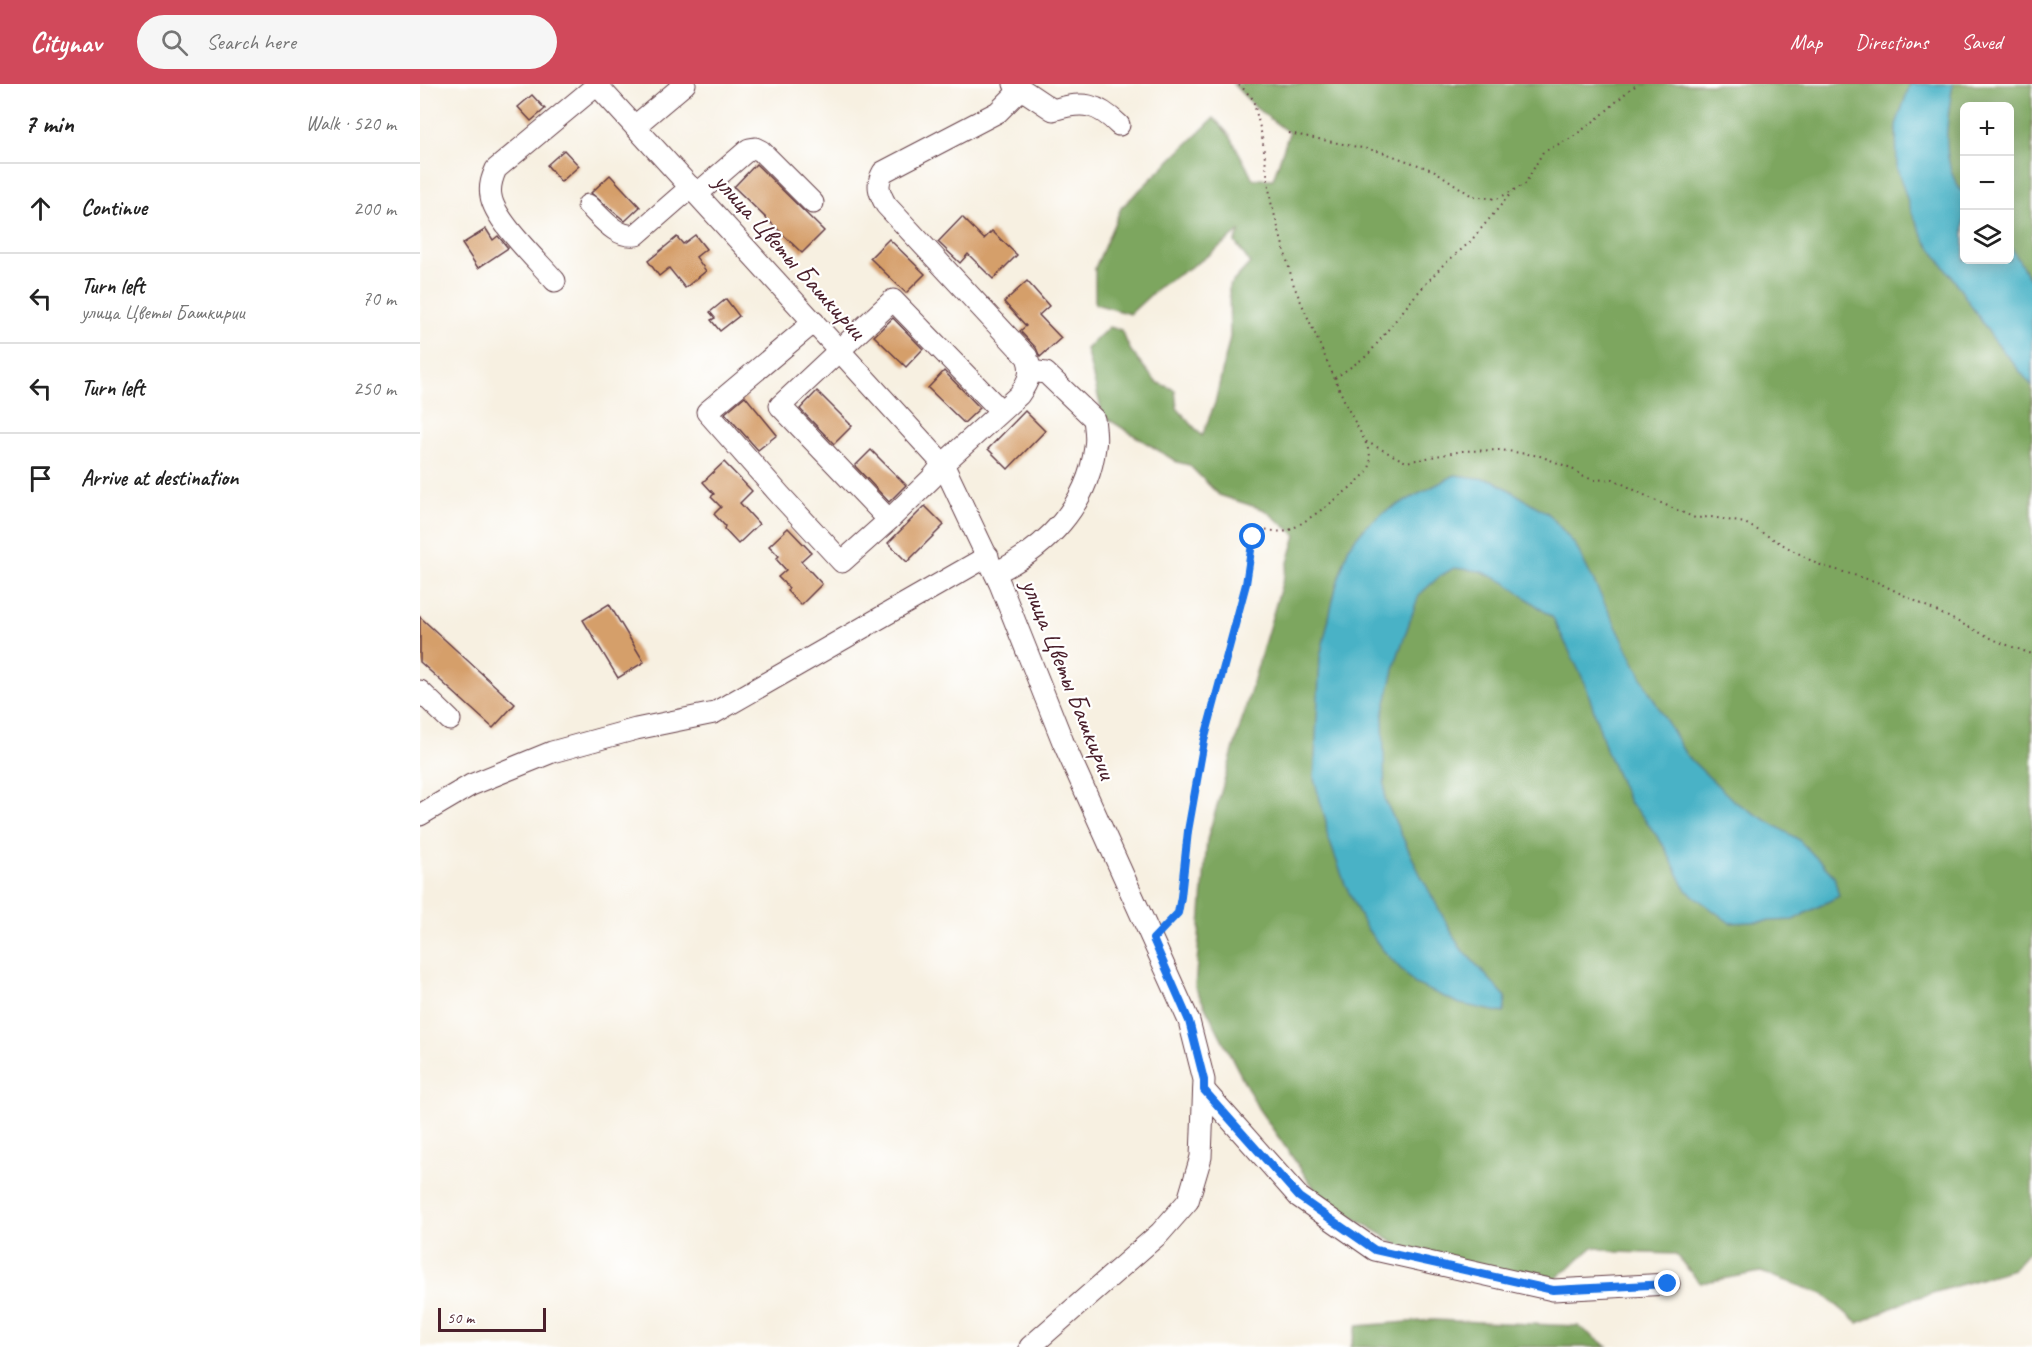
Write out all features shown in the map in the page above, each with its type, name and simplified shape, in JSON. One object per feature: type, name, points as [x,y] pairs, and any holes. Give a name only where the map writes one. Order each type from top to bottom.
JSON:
[{"type":"street","points":[[555,281],[502,220],[491,198],[491,181],[496,169],[596,84]]},
{"type":"street","name":"улица Цветы Башкирии","points":[[596,84],[943,464],[992,564],[1063,742],[1189,1021],[1204,1080],[1204,1090],[1201,1157],[1188,1201],[1160,1233],[1030,1347]]},
{"type":"street","points":[[635,126],[685,84]]},
{"type":"street","points":[[814,322],[707,412],[842,562],[889,520],[943,464],[1023,390],[1030,371],[1027,357],[886,205],[878,187],[878,180],[883,172],[998,112],[1018,86],[1053,110],[1069,105],[1092,105],[1106,112],[1119,125]]},
{"type":"street","points":[[588,206],[615,231],[629,236],[636,235],[749,149],[755,148],[761,151],[813,203]]},
{"type":"street","points":[[889,520],[780,406],[893,300],[1001,411]]},
{"type":"street","points":[[420,815],[471,785],[552,752],[636,729],[714,713],[992,564],[1012,565],[1048,537],[1068,517],[1077,504],[1089,473],[1096,445],[1094,419],[1046,373],[1030,371]]},
{"type":"street","points":[[420,691],[450,720]]},
{"type":"street","points":[[1204,1090],[1299,1197],[1375,1250],[1553,1290],[1668,1284]]},
{"type":"path","points":[[1153,939],[1178,913],[1188,831],[1204,741],[1246,584],[1253,537],[1263,529],[1285,531],[1306,520],[1362,478],[1370,468],[1370,455],[1365,441],[1294,286],[1271,202],[1262,136],[1253,99],[1239,84]]},
{"type":"path","points":[[1289,133],[1382,152],[1435,171],[1472,196],[1497,199],[1525,184],[1543,152],[1573,137],[1639,84]]},
{"type":"path","points":[[1335,378],[1368,355],[1414,297],[1442,266],[1469,243],[1513,191]]},
{"type":"path","points":[[1365,441],[1406,462],[1462,451],[1501,450],[1540,456],[1594,480],[1613,479],[1695,518],[1711,517],[1745,523],[1817,564],[1877,582],[1998,642],[2032,654]]},
{"type":"green space","points":[[1233,84],[2032,84],[2032,1248],[2013,1269],[1909,1300],[1858,1323],[1823,1294],[1761,1272],[1700,1283],[1675,1254],[1617,1252],[1593,1247],[1552,1282],[1436,1267],[1321,1198],[1258,1108],[1195,987],[1207,840],[1296,535],[1265,510],[1219,495],[1189,465],[1177,462],[1103,416],[1086,349],[1109,327],[1121,330],[1131,351],[1156,382],[1175,390],[1177,408],[1202,436],[1215,403],[1230,337],[1229,286],[1250,263],[1235,242],[1240,231],[1202,260],[1159,287],[1130,314],[1095,304],[1095,268],[1121,208],[1214,118],[1230,136],[1253,179],[1273,179],[1289,133],[1256,108]]},
{"type":"green space","points":[[1433,1320],[1578,1326],[1608,1347],[1351,1347],[1357,1326]]},
{"type":"water","points":[[1910,84],[1953,84],[1947,141],[1951,170],[1960,188],[1960,264],[2014,264],[2014,252],[2032,283],[2032,386],[1994,340],[1925,240],[1912,213],[1897,169],[1896,125]]},
{"type":"water","points":[[1455,475],[1493,480],[1549,514],[1576,546],[1646,686],[1686,755],[1735,802],[1798,839],[1834,876],[1839,896],[1793,920],[1730,923],[1686,890],[1664,846],[1629,802],[1607,752],[1585,683],[1553,618],[1506,583],[1480,571],[1454,568],[1440,576],[1419,595],[1397,658],[1383,715],[1385,800],[1420,874],[1459,946],[1506,997],[1504,1013],[1460,1004],[1415,984],[1382,949],[1365,926],[1345,884],[1327,834],[1326,821],[1314,779],[1320,657],[1336,587],[1349,546],[1366,526],[1386,511]]},
{"type":"building","points":[[532,95],[545,109],[531,121],[518,107]]},
{"type":"building","points":[[564,150],[579,166],[561,182],[547,165]]},
{"type":"building","points":[[756,164],[824,231],[802,253],[734,187]]},
{"type":"building","points":[[610,175],[640,207],[625,221],[591,193]]},
{"type":"building","points":[[962,217],[984,239],[992,231],[1017,255],[993,279],[968,254],[960,263],[938,242]]},
{"type":"building","points":[[486,229],[493,240],[498,236],[508,248],[478,268],[462,244]]},
{"type":"building","points":[[695,235],[706,249],[696,257],[706,271],[685,288],[669,268],[659,276],[648,261],[677,237],[683,244]]},
{"type":"building","points":[[889,239],[925,274],[906,293],[870,258]]},
{"type":"building","points":[[1027,281],[1049,306],[1039,315],[1061,338],[1040,357],[1036,348],[1020,331],[1026,326],[1004,302]]},
{"type":"building","points":[[726,299],[739,316],[720,331],[711,320],[715,318],[710,312]]},
{"type":"building","points":[[893,318],[923,349],[906,367],[874,336]]},
{"type":"building","points":[[944,371],[980,408],[964,423],[928,388]]},
{"type":"building","points":[[817,391],[852,426],[834,444],[800,409]]},
{"type":"building","points":[[745,396],[777,435],[758,450],[725,413]]},
{"type":"building","points":[[1025,411],[1045,431],[1008,469],[988,449]]},
{"type":"building","points":[[871,450],[906,485],[889,502],[855,466]]},
{"type":"building","points":[[724,462],[752,491],[740,503],[759,524],[738,544],[714,514],[721,507],[711,497],[714,494],[703,482]]},
{"type":"building","points":[[925,506],[944,525],[907,562],[888,543]]},
{"type":"building","points":[[788,528],[811,552],[801,561],[822,584],[801,605],[787,591],[789,588],[778,577],[786,570],[776,559],[779,556],[769,546]]},
{"type":"building","points":[[609,604],[644,662],[618,678],[583,620]]},
{"type":"building","points":[[420,617],[515,704],[493,728],[420,662]]},
{"type":"route","points":[[1253,537],[1246,584],[1232,628],[1204,741],[1188,831],[1178,913],[1153,939],[1189,1021],[1204,1080],[1204,1090],[1299,1197],[1375,1250],[1553,1290],[1668,1284]]}]
